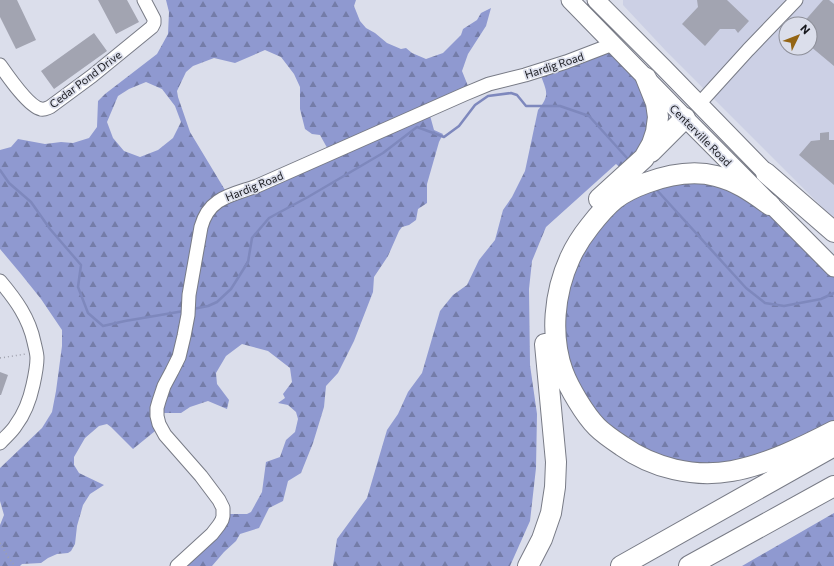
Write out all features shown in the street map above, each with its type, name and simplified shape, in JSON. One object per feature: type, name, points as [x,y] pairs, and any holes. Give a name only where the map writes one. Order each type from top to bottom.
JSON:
[{"type":"highway","points":[[644,158],[652,144],[656,132],[658,117],[656,103],[646,78]]},
{"type":"highway","points":[[528,566],[542,539],[551,513],[555,487],[556,462],[543,318],[546,290],[553,266],[564,242],[576,222],[592,205],[644,158],[685,118]]},
{"type":"highway","points":[[770,204],[746,188],[730,180],[696,173],[677,174],[655,180],[635,187],[615,199],[598,216],[581,238],[570,257],[560,284],[556,308],[555,333],[558,354],[563,372],[572,391],[584,410],[596,426],[609,437],[627,450],[645,459],[663,466],[683,471],[716,473],[748,468],[789,453],[834,432]]},
{"type":"highway","points":[[766,173],[834,232]]},
{"type":"highway","points":[[621,566],[834,446]]},
{"type":"highway","points":[[689,566],[834,486]]},
{"type":"highway","points":[[716,566],[752,545],[786,512]]},
{"type":"main road","name":"Centerville Road","points":[[570,0],[834,268]]},
{"type":"main road","name":"Centerville Road","points":[[600,1],[834,244]]},
{"type":"main road","points":[[685,118],[699,104]]},
{"type":"street","name":"Cedar Pond Drive","points":[[0,65],[30,103],[42,110],[50,107],[92,76],[152,27],[154,19],[144,0]]},
{"type":"street","points":[[699,104],[796,0]]},
{"type":"street","points":[[588,18],[600,1]]},
{"type":"street","name":"Hardig Road","points":[[176,566],[212,534],[222,520],[223,512],[221,503],[210,487],[162,431],[157,416],[157,408],[161,394],[178,358],[184,336],[194,262],[203,220],[210,208],[222,199],[236,192],[257,186],[489,84],[525,75],[566,62],[613,44]]},
{"type":"street","points":[[0,281],[13,296],[23,312],[30,327],[36,354],[35,375],[31,395],[17,424],[0,443]]},
{"type":"path","points":[[0,358],[36,354]]},
{"type":"path","points":[[0,543],[15,566]]},
{"type":"shaded area","points":[[623,0],[834,0],[834,219],[666,51],[623,5]]},
{"type":"green space","points":[[166,0],[356,0],[354,6],[360,21],[366,28],[387,43],[401,49],[406,48],[412,53],[426,59],[443,53],[461,35],[463,29],[477,20],[481,13],[491,8],[486,26],[468,54],[462,71],[470,91],[429,112],[434,130],[443,134],[439,142],[427,184],[427,203],[418,209],[416,220],[409,225],[402,227],[399,231],[388,256],[374,277],[373,292],[354,341],[338,373],[326,386],[324,407],[313,443],[301,473],[288,481],[283,501],[269,508],[259,528],[240,534],[236,541],[212,566],[176,566],[225,514],[247,514],[251,512],[262,492],[266,462],[280,457],[286,440],[295,432],[298,419],[296,412],[288,405],[278,403],[285,398],[283,394],[292,382],[290,368],[268,351],[242,344],[226,356],[216,373],[217,384],[229,400],[227,409],[208,401],[190,407],[181,413],[160,413],[160,427],[133,449],[107,424],[99,426],[85,438],[74,457],[74,465],[79,473],[104,485],[90,494],[83,505],[77,526],[75,544],[71,551],[68,553],[57,554],[41,563],[22,564],[20,566],[0,566],[0,525],[4,515],[0,501],[0,468],[42,428],[52,412],[62,346],[62,330],[41,299],[0,249],[0,150],[11,147],[18,139],[45,144],[61,142],[73,143],[89,138],[97,127],[98,101],[157,54],[168,34],[169,12]],"holes":[[[265,50],[281,57],[294,74],[300,87],[300,109],[305,129],[312,134],[320,135],[330,153],[228,195],[190,132],[177,91],[186,72],[193,66],[214,58],[235,63]],[[146,82],[162,89],[175,106],[181,122],[173,138],[158,150],[140,157],[124,151],[113,138],[107,122],[118,96],[129,89]]]},
{"type":"green space","points":[[609,46],[632,62],[658,131],[624,171],[616,164],[546,227],[532,261],[529,289],[530,365],[537,414],[536,468],[530,521],[510,566],[333,566],[337,539],[367,498],[387,430],[398,414],[408,392],[422,373],[440,311],[453,295],[467,285],[479,260],[495,240],[503,210],[512,197],[525,171],[538,110],[546,96],[540,73]]},
{"type":"green space","points":[[734,181],[834,269],[834,431],[794,451],[683,472],[589,416],[555,326],[589,229],[653,182]]},
{"type":"green space","points":[[834,513],[834,566],[742,566]]},
{"type":"building","points":[[0,0],[17,0],[36,40],[16,49],[0,17]]},
{"type":"building","points":[[98,0],[127,0],[139,22],[116,34]]},
{"type":"building","points":[[697,0],[727,0],[749,21],[738,33],[735,29],[720,29],[705,46],[682,24],[698,7]]},
{"type":"building","points":[[823,0],[829,0],[834,4],[834,66],[818,53],[818,16],[809,16]]},
{"type":"building","points":[[94,33],[107,51],[54,89],[41,71]]},
{"type":"building","points":[[829,132],[829,140],[834,140],[834,185],[799,155],[811,141],[820,140],[820,133]]},
{"type":"building","points":[[0,372],[8,375],[1,395],[0,395]]},
{"type":"waterway","points":[[193,309],[208,306],[217,302],[231,289],[248,262],[252,238],[269,218],[383,153],[417,127],[444,137],[459,126],[475,105],[488,96],[511,93],[517,95],[526,106],[560,106],[589,116],[627,158]]},
{"type":"waterway","points":[[0,170],[9,183],[31,202],[50,229],[81,265],[78,287],[88,313],[103,326],[184,311]]},
{"type":"waterway","points":[[655,188],[746,288],[765,303],[784,306],[821,299],[834,293]]}]
